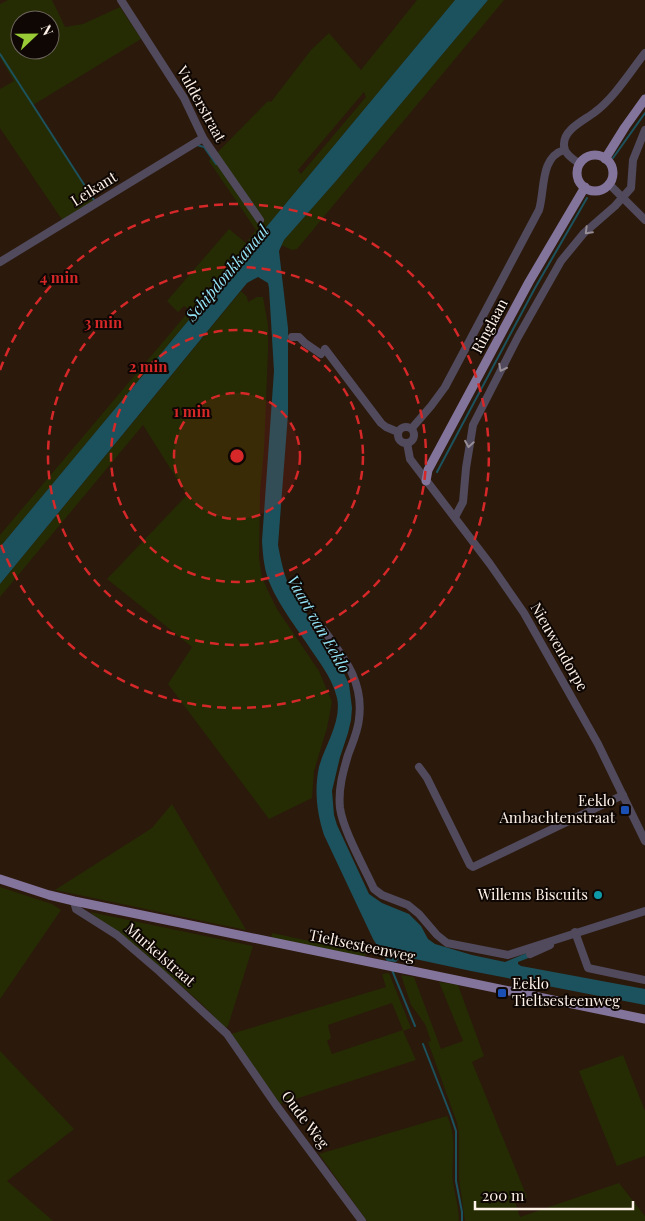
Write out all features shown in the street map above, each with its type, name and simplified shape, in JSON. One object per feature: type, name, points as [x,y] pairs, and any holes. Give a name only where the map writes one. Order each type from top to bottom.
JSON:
[{"type":"main road","points":[[605,159],[645,100]]},
{"type":"main road","points":[[596,155],[605,159],[612,167],[609,184],[598,190],[584,187],[577,174],[580,164],[586,158],[596,155]]},
{"type":"main road","name":"Ringlaan","points":[[426,481],[428,470],[529,282],[584,187]]},
{"type":"main road","name":"Tieltsesteenweg","points":[[0,879],[74,902],[645,1019]]},
{"type":"street","name":"Vulderstraat","points":[[121,0],[184,98],[203,138],[260,220]]},
{"type":"street","points":[[580,164],[564,150],[567,134],[600,106],[644,56]]},
{"type":"street","points":[[623,198],[631,188],[633,160],[645,130]]},
{"type":"street","name":"Leikant","points":[[0,262],[203,138]]},
{"type":"street","points":[[412,428],[438,397],[452,374],[539,210],[549,162],[554,155],[564,150]]},
{"type":"street","points":[[609,184],[645,220]]},
{"type":"street","name":"Ringlaan","points":[[455,517],[463,502],[471,433],[486,398],[561,261],[584,234],[623,198]]},
{"type":"street","points":[[292,337],[299,337],[305,343],[323,351],[381,423],[398,432]]},
{"type":"street","points":[[404,426],[412,428],[414,439],[407,443],[400,441],[398,432],[404,426]]},
{"type":"street","name":"Nieuwendorpe","points":[[407,443],[410,459],[490,564],[524,613],[598,744],[645,841]]},
{"type":"street","points":[[323,629],[350,666],[359,694],[359,720],[341,778],[340,807],[342,820],[374,889],[381,895],[408,905],[437,935],[448,943],[508,954],[645,911]]},
{"type":"street","points":[[419,767],[427,778],[470,865],[473,866],[623,795]]},
{"type":"street","name":"Murkelstraat","points":[[74,902],[76,909],[117,935],[227,1034]]},
{"type":"street","points":[[575,932],[588,968],[645,980]]},
{"type":"street","points":[[530,954],[550,945],[549,941]]},
{"type":"street","name":"Oude Weg","points":[[227,1034],[276,1105],[362,1221]]},
{"type":"green space","points":[[8,0],[52,0],[57,10],[10,10],[10,60],[60,60],[60,17],[65,27],[83,24],[120,7],[141,39],[33,105],[94,202],[63,221],[0,128],[0,89],[14,81],[0,57],[0,4]]},
{"type":"green space","points":[[417,0],[455,0],[0,547],[0,535],[190,310],[184,306],[178,312],[167,301],[229,229],[246,243],[256,230],[209,161],[268,101],[271,102],[311,50],[329,33],[361,70]],"holes":[[[364,92],[366,97],[301,174],[298,170]]]},
{"type":"green space","points":[[488,0],[504,0],[297,249],[292,250],[281,245],[284,240]]},
{"type":"green space","points":[[241,291],[247,297],[248,302],[257,297],[263,297],[268,325],[264,450],[260,492],[259,558],[262,577],[277,609],[319,671],[332,702],[327,728],[314,771],[312,798],[269,819],[168,684],[192,647],[107,579],[187,495],[143,425],[0,597],[0,584]]},
{"type":"green space","points":[[172,804],[246,930],[55,890],[152,828]]},
{"type":"green space","points":[[0,887],[52,904],[61,910],[0,999]]},
{"type":"green space","points":[[90,912],[253,946],[228,1026],[225,1028],[203,1005],[141,950]]},
{"type":"green space","points":[[272,933],[366,953],[365,957],[271,938]]},
{"type":"green space","points":[[389,973],[411,1028],[403,1031],[416,1060],[280,1104],[231,1034],[386,987],[382,974]],"holes":[[[392,1003],[403,1030],[332,1054],[327,1041],[331,1038],[328,1025]]]},
{"type":"green space","points":[[401,975],[414,977],[441,1049],[463,1041],[439,982],[458,985],[484,1056],[472,1062],[527,1197],[515,1202],[520,1217],[619,1183],[645,1216],[645,1221],[465,1221],[459,1179],[459,1133],[457,1123],[428,1042],[431,1041],[425,1024],[411,1005]]},
{"type":"green space","points":[[0,1051],[74,1129],[7,1181],[53,1221],[0,1221]]},
{"type":"green space","points":[[623,1055],[645,1111],[645,1156],[617,1166],[579,1071]]},
{"type":"green space","points":[[447,1116],[452,1132],[453,1182],[459,1221],[367,1221],[319,1154]]},
{"type":"water","points":[[455,0],[488,0],[284,240],[279,251],[288,328],[288,414],[278,545],[291,590],[338,661],[349,684],[352,708],[351,720],[332,791],[334,815],[369,894],[382,903],[409,914],[421,926],[428,939],[435,944],[505,962],[529,952],[531,957],[518,962],[518,964],[645,989],[645,1005],[401,956],[396,962],[387,961],[373,939],[324,835],[318,810],[317,776],[335,724],[338,707],[337,698],[324,669],[275,594],[264,564],[262,541],[274,371],[268,283],[258,277],[247,283],[0,584],[0,547]]},
{"type":"waterway","points":[[0,54],[94,200]]},
{"type":"waterway","points":[[613,158],[645,113]]},
{"type":"waterway","points":[[197,145],[204,147],[216,164]]},
{"type":"waterway","points":[[437,472],[535,288],[587,198]]},
{"type":"waterway","points":[[392,970],[415,1026]]},
{"type":"waterway","points":[[423,1044],[456,1131],[456,1181],[462,1221]]},
{"type":"place","name":"Eeklo Ambachtenstraat","points":[[625,810]]},
{"type":"place","name":"Willems Biscuits","points":[[598,895]]},
{"type":"place","name":"Eeklo Tieltsesteenweg","points":[[502,993]]},
{"type":"water label","name":"Schipdonkkanaal","points":[[227,273]]},
{"type":"water label","name":"Vaart van Eeklo","points":[[319,624]]}]
